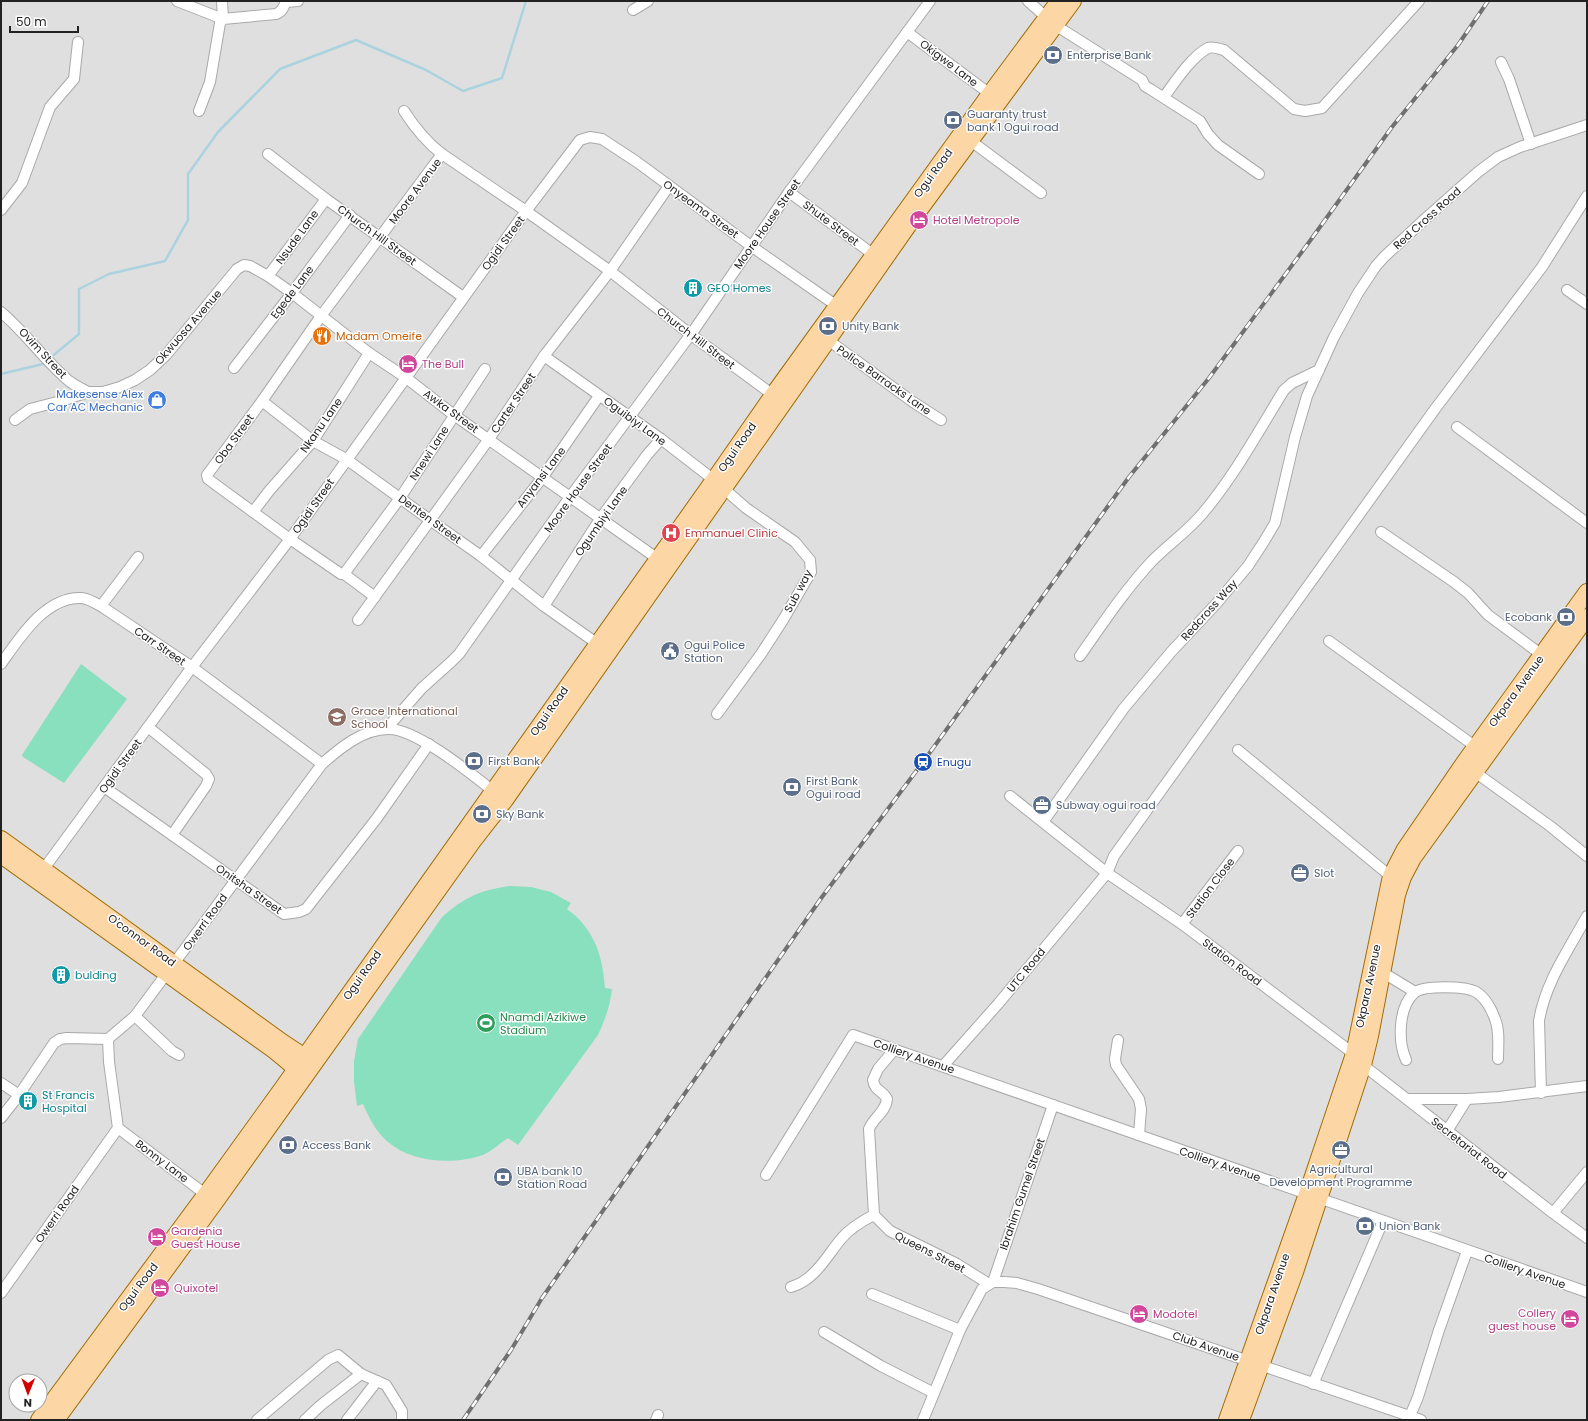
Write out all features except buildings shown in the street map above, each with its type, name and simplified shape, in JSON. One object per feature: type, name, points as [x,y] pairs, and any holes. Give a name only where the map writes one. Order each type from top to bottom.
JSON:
[{"type":"main road","name":"Ogui Road","points":[[778,399],[828,340],[912,220],[971,141],[1051,22],[1059,1]]},
{"type":"main road","name":"Ogui Road","points":[[39,1420],[211,1198],[284,1086],[304,1066],[315,1040],[499,795],[778,399],[837,306],[990,94],[1051,22],[1073,1]]},
{"type":"main road","name":"Ogui Road","points":[[603,648],[658,559],[718,485]]},
{"type":"main road","name":"Okpara Avenue","points":[[1359,1059],[1395,881],[1405,849],[1470,768],[1521,697],[1542,655],[1587,592]]},
{"type":"main road","name":"Okpara Avenue","points":[[1470,768],[1476,747],[1521,697],[1587,617]]},
{"type":"main road","name":"Ogui Road","points":[[56,1420],[304,1066],[473,841],[499,795]]},
{"type":"main road","name":"O'connor Road","points":[[1,839],[40,875],[304,1066]]},
{"type":"main road","name":"O'connor Road","points":[[1,855],[40,875]]},
{"type":"main road","name":"Okpara Avenue","points":[[1241,1420],[1255,1363],[1359,1059],[1382,972],[1395,881]]},
{"type":"main road","points":[[284,1086],[284,1067],[278,1047],[315,1040]]},
{"type":"main road","name":"Okpara Avenue","points":[[1227,1420],[1255,1363]]},
{"type":"street","points":[[177,1],[223,19],[276,14],[280,13],[284,8],[286,1],[298,1]]},
{"type":"street","points":[[199,111],[210,82],[220,23],[223,19],[222,1]]},
{"type":"street","points":[[632,10],[648,1]]},
{"type":"street","name":"Moore House Street","points":[[512,581],[570,497],[690,334],[789,192],[930,1]]},
{"type":"street","points":[[1028,1],[1051,22],[1142,80],[1145,86],[1200,121],[1208,134],[1218,145],[1259,174]]},
{"type":"street","points":[[1164,97],[1189,64],[1209,48],[1215,47],[1224,50],[1294,109],[1305,111],[1322,108],[1419,1]]},
{"type":"street","name":"Okigwe Lane","points":[[907,32],[990,94]]},
{"type":"street","points":[[1,210],[22,183],[50,107],[74,78],[78,42]]},
{"type":"street","points":[[1500,62],[1509,79],[1531,144]]},
{"type":"street","points":[[404,111],[417,131],[430,145],[442,154]]},
{"type":"street","name":"Red Cross Road","points":[[1319,370],[1334,337],[1358,293],[1376,266],[1384,257],[1478,172],[1502,155],[1587,125]]},
{"type":"street","name":"Onyeama Street","points":[[580,140],[590,137],[602,139],[837,306]]},
{"type":"street","name":"Ogidi Street","points":[[40,875],[192,667],[290,539],[463,297],[580,140]]},
{"type":"street","points":[[971,141],[1041,193]]},
{"type":"street","name":"Church Hill Street","points":[[268,154],[326,199],[463,297]]},
{"type":"street","name":"Moore Avenue","points":[[321,316],[442,154],[526,211],[610,271]]},
{"type":"street","name":"Carter Street","points":[[358,620],[489,439],[544,356],[610,271],[669,186]]},
{"type":"street","name":"Shute Street","points":[[789,192],[874,255]]},
{"type":"street","name":"UTC Road","points":[[943,1066],[998,1004],[1107,873],[1114,856],[1183,759],[1440,402],[1542,267],[1587,196]]},
{"type":"street","name":"Nsude Lane","points":[[268,276],[326,199]]},
{"type":"street","name":"Egede Lane","points":[[234,368],[350,215]]},
{"type":"street","name":"Awka Street","points":[[244,265],[250,266],[268,276],[292,293],[369,353],[405,377],[454,415],[658,559]]},
{"type":"street","name":"Okwuosa Avenue","points":[[15,420],[30,409],[61,402],[88,392],[103,392],[120,387],[135,380],[150,370],[166,355],[237,269],[244,265]]},
{"type":"street","name":"Church Hill Street","points":[[610,271],[690,334],[778,399]]},
{"type":"street","points":[[1567,290],[1587,304]]},
{"type":"street","name":"Ovim Street","points":[[2,314],[17,325],[44,356],[70,381],[88,392]]},
{"type":"street","name":"Oba Street","points":[[321,316],[262,401],[207,475],[208,479],[290,539],[341,574],[344,574],[375,597]]},
{"type":"street","name":"Police Barracks Lane","points":[[828,340],[940,420]]},
{"type":"street","name":"Nkanu Lane","points":[[253,512],[269,491],[313,441],[369,353]]},
{"type":"street","name":"Oguibiyi Lane","points":[[544,356],[630,417],[718,485]]},
{"type":"street","name":"Nnewi Lane","points":[[344,574],[400,498],[485,369]]},
{"type":"street","points":[[1080,656],[1118,601],[1151,562],[1164,549],[1188,530],[1204,512],[1238,466],[1284,390],[1292,383],[1319,370]]},
{"type":"street","name":"Redcross Way","points":[[1043,822],[1124,708],[1171,652],[1216,604],[1248,566],[1264,543],[1275,523],[1299,422],[1307,396],[1319,370]]},
{"type":"street","name":"Anyansi Lane","points":[[481,556],[542,478],[599,396]]},
{"type":"street","name":"Denten Street","points":[[262,401],[313,441],[346,459],[481,556],[544,606],[603,648]]},
{"type":"street","points":[[1457,427],[1587,523]]},
{"type":"street","name":"Ogumbiyi Lane","points":[[544,606],[600,518],[661,440]]},
{"type":"street","name":"Sub way","points":[[716,714],[783,620],[811,572],[812,566],[806,554],[795,542],[718,485]]},
{"type":"street","points":[[1381,532],[1454,582],[1468,593],[1488,615],[1542,655]]},
{"type":"street","points":[[101,606],[138,557]]},
{"type":"street","points":[[499,795],[429,744],[400,731],[387,728],[422,688],[459,654],[512,581]]},
{"type":"street","name":"Carr Street","points":[[1,664],[27,628],[38,617],[56,605],[70,600],[82,598],[92,601],[192,667],[322,764]]},
{"type":"street","points":[[1329,640],[1476,747]]},
{"type":"street","points":[[148,727],[206,774],[209,779],[206,786],[172,835]]},
{"type":"street","name":"Owerri Road","points":[[108,1039],[135,1016],[322,764],[350,741],[387,728]]},
{"type":"street","name":"Onitsha Street","points":[[104,787],[284,914],[299,912],[306,909],[377,818],[429,744]]},
{"type":"street","points":[[1238,750],[1395,881]]},
{"type":"street","points":[[1470,768],[1550,826],[1587,856]]},
{"type":"street","name":"Station Road","points":[[1010,796],[1107,873],[1182,924],[1359,1059]]},
{"type":"street","name":"Station Close","points":[[1182,924],[1238,851]]},
{"type":"street","points":[[1541,1093],[1541,1010],[1550,986],[1587,916]]},
{"type":"street","points":[[1382,972],[1415,992]]},
{"type":"street","points":[[1406,1060],[1402,1051],[1401,1027],[1406,1006],[1415,992],[1427,989],[1452,987],[1477,993],[1486,1002],[1496,1021],[1498,1059]]},
{"type":"street","points":[[135,1016],[172,1051],[179,1055]]},
{"type":"street","name":"Colliery Avenue","points":[[766,1175],[852,1035],[1587,1292]]},
{"type":"street","points":[[1,1118],[19,1095],[54,1043],[60,1039],[108,1039],[109,1062],[118,1128]]},
{"type":"street","points":[[1118,1040],[1115,1060],[1116,1065],[1141,1104],[1139,1135]]},
{"type":"street","points":[[791,1287],[801,1284],[811,1277],[842,1237],[858,1224],[874,1215],[869,1129],[884,1108],[887,1099],[884,1094],[877,1090],[873,1080],[878,1069],[894,1050]]},
{"type":"street","name":"Secretariat Road","points":[[1359,1059],[1447,1131],[1587,1238]]},
{"type":"street","points":[[1,1083],[19,1095]]},
{"type":"street","points":[[1407,1099],[1467,1100],[1541,1093],[1587,1086]]},
{"type":"street","points":[[1447,1131],[1467,1100]]},
{"type":"street","name":"Ibrahim Gumel Street","points":[[923,1420],[960,1330],[980,1292],[991,1283],[1053,1105]]},
{"type":"street","name":"Owerri Road","points":[[1,1293],[118,1128]]},
{"type":"street","name":"Bonny Lane","points":[[118,1128],[211,1198]]},
{"type":"street","points":[[1553,1213],[1587,1172]]},
{"type":"street","name":"Queens Street","points":[[874,1215],[890,1232],[957,1264],[991,1283]]},
{"type":"street","points":[[1314,1384],[1382,1221]]},
{"type":"street","points":[[1410,1416],[1467,1251]]},
{"type":"street","name":"Club Avenue","points":[[991,1283],[1016,1283],[1038,1289],[1421,1420]]},
{"type":"street","points":[[872,1294],[960,1330]]},
{"type":"street","points":[[824,1332],[881,1366],[934,1393]]},
{"type":"street","points":[[257,1420],[328,1360],[338,1355],[361,1374],[386,1385],[402,1411],[402,1420]]},
{"type":"street","points":[[305,1420],[361,1374]]},
{"type":"street","points":[[347,1420],[377,1381]]},
{"type":"shaded area","name":"Enugu","points":[[1,1],[1587,1],[1587,1420],[1,1420]]},
{"type":"shaded area","points":[[1587,642],[1587,667],[1575,658]]},
{"type":"green space","points":[[81,664],[127,699],[64,783],[22,755]]},
{"type":"green space","name":"Nnamdi Azikiwe Stadium","points":[[510,886],[531,887],[551,892],[571,903],[567,909],[581,922],[593,939],[601,962],[605,988],[612,989],[605,1018],[598,1035],[518,1145],[508,1138],[483,1155],[447,1161],[421,1158],[409,1154],[398,1149],[380,1134],[363,1104],[357,1106],[354,1082],[354,1061],[358,1039],[442,917],[458,904],[481,892]]},
{"type":"waterway","points":[[49,359],[79,334],[79,289],[109,274],[165,261],[188,220],[188,174],[218,132],[280,69],[356,40],[426,70],[463,91],[502,78],[526,1]]},
{"type":"waterway","points":[[1,374],[45,363]]},
{"type":"railway","points":[[463,1420],[511,1350],[542,1298],[822,897],[923,762],[1129,477],[1209,378],[1392,127],[1458,45],[1488,1]]},
{"type":"place","name":"Enterprise Bank","points":[[1053,55]]},
{"type":"place","name":"Guaranty trust bank 1 Ogui road","points":[[953,120]]},
{"type":"place","name":"Hotel Metropole","points":[[919,220]]},
{"type":"place","name":"GEO Homes","points":[[693,288]]},
{"type":"place","name":"Unity Bank","points":[[828,326]]},
{"type":"place","name":"Madam Omeife","points":[[322,336]]},
{"type":"place","name":"The Bull","points":[[408,364]]},
{"type":"place","name":"Makesense Alex Car AC Mechanic","points":[[157,400]]},
{"type":"place","name":"Emmanuel Clinic","points":[[671,533]]},
{"type":"place","name":"Ecobank","points":[[1566,617]]},
{"type":"place","name":"Ogui Police Station","points":[[670,651]]},
{"type":"place","name":"Grace International School","points":[[337,717]]},
{"type":"place","name":"First Bank","points":[[474,761]]},
{"type":"place","name":"Enugu","points":[[923,762]]},
{"type":"place","name":"First Bank Ogui road","points":[[792,787]]},
{"type":"place","name":"Subway ogui road","points":[[1042,805]]},
{"type":"place","name":"Sky Bank","points":[[482,814]]},
{"type":"place","name":"Slot","points":[[1300,873]]},
{"type":"place","name":"bulding","points":[[61,975]]},
{"type":"place","name":"Nnamdi Azikiwe Stadium","points":[[486,1023]]},
{"type":"place","name":"St Francis Hospital","points":[[28,1101]]},
{"type":"place","name":"Access Bank","points":[[288,1145]]},
{"type":"place","name":"Agricultural Development Programme","points":[[1341,1150]]},
{"type":"place","name":"UBA bank 10 Station Road","points":[[503,1177]]},
{"type":"place","name":"Union Bank","points":[[1365,1226]]},
{"type":"place","name":"Gardenia Guest House","points":[[157,1237]]},
{"type":"place","name":"Quixotel","points":[[160,1288]]},
{"type":"place","name":"Modotel","points":[[1139,1314]]},
{"type":"place","name":"Collery guest house","points":[[1570,1319]]}]
